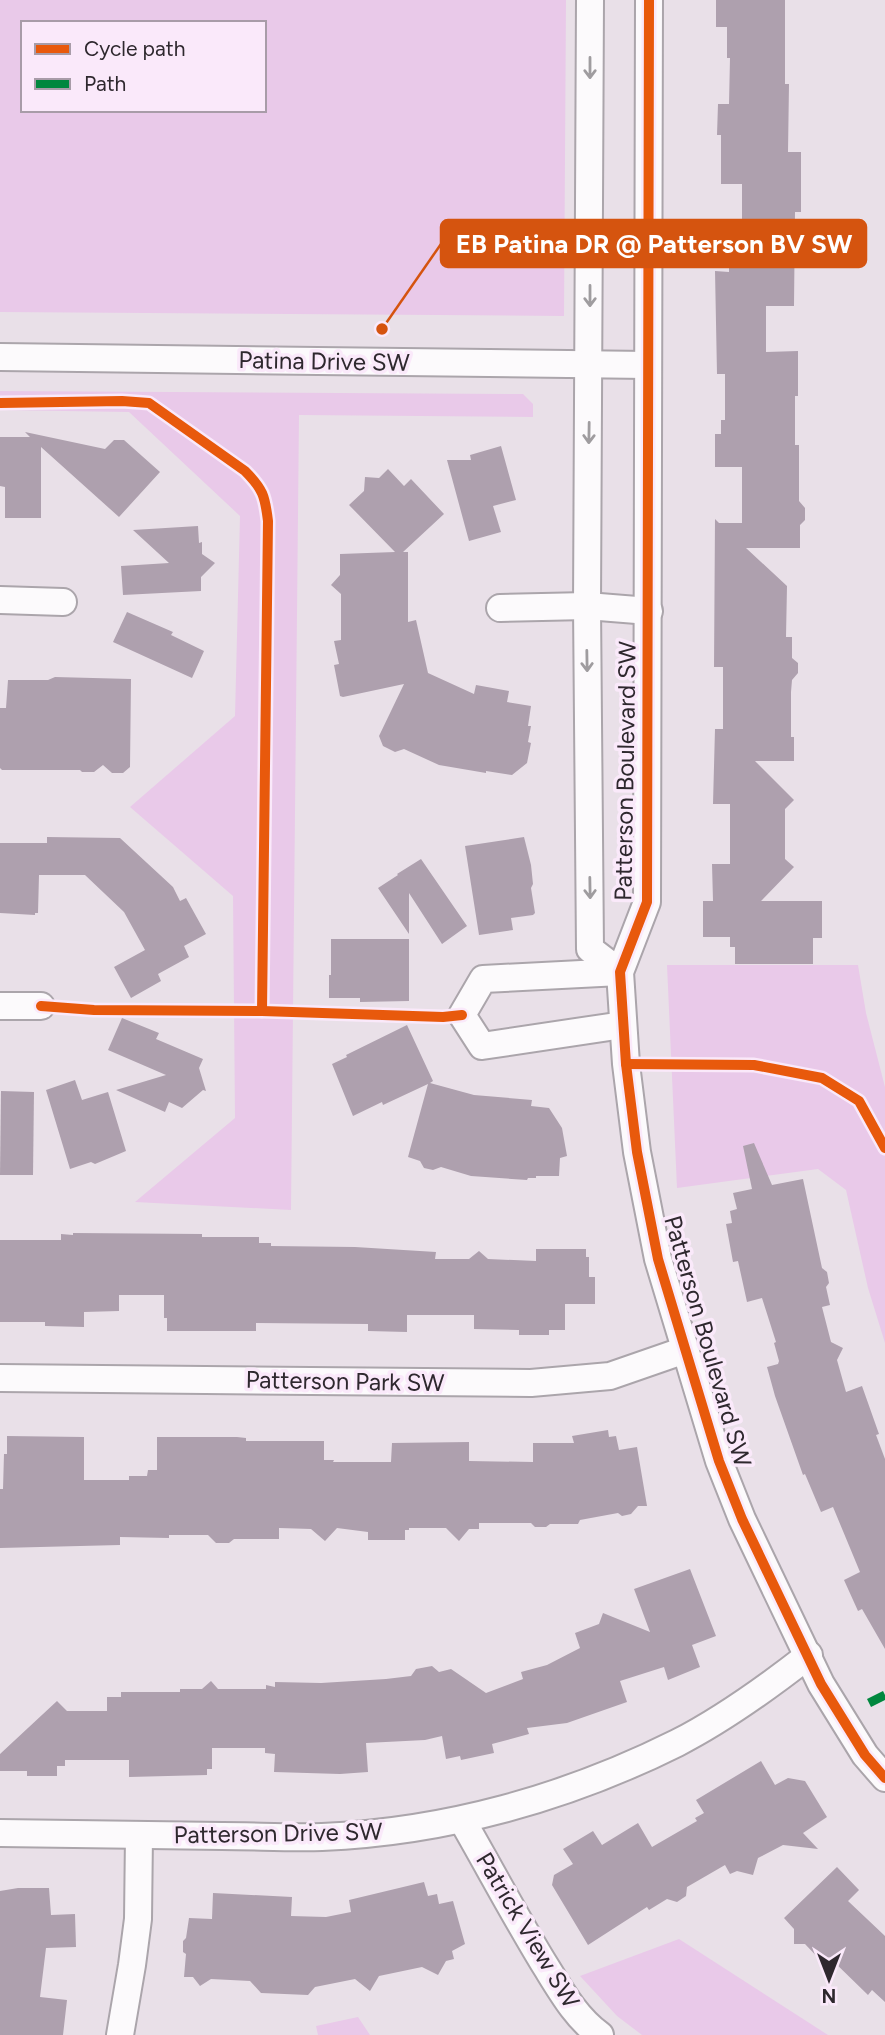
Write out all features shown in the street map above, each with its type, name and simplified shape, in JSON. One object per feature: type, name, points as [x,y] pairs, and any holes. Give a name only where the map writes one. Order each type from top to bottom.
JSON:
[{"type":"street","name":"Patterson Boulevard SW","points":[[590,0],[587,606],[590,949],[620,972]]},
{"type":"street","name":"Patterson Boulevard SW","points":[[649,0],[647,902],[620,972],[637,1152],[658,1259],[719,1461],[741,1519],[821,1684],[866,1755],[885,1779]]},
{"type":"street","name":"Patina Drive SW","points":[[0,357],[648,365]]},
{"type":"street","points":[[0,600],[63,602]]},
{"type":"street","points":[[500,608],[587,606],[649,611]]},
{"type":"street","points":[[620,972],[483,979],[462,1015],[482,1046],[623,1025]]},
{"type":"street","points":[[0,1006],[41,1006]]},
{"type":"street","name":"Patterson Park SW","points":[[0,1378],[531,1383],[610,1376],[685,1350]]},
{"type":"street","name":"Patterson Drive SW","points":[[0,1833],[322,1837],[462,1820],[523,1804],[595,1779],[679,1742],[771,1685],[809,1655]]},
{"type":"street","name":"Patrick View SW","points":[[462,1820],[557,1984],[576,2013],[600,2035]]},
{"type":"street","points":[[120,2035],[138,1919],[139,1835]]},
{"type":"shaded area","points":[[0,0],[566,0],[564,316],[0,312]]},
{"type":"shaded area","points":[[0,391],[523,394],[533,404],[533,417],[299,415],[291,1210],[135,1202],[235,1118],[233,896],[130,807],[235,716],[240,516],[129,412],[0,410]]},
{"type":"shaded area","points":[[667,965],[858,965],[866,1013],[885,1087],[885,1343],[868,1288],[846,1190],[818,1169],[677,1188]]},
{"type":"shaded area","points":[[679,1939],[828,2035],[642,2035],[617,2016],[580,1976]]},
{"type":"shaded area","points":[[358,2017],[370,2035],[318,2035],[316,2026]]},
{"type":"building","points":[[716,0],[785,0],[785,84],[789,84],[788,152],[801,152],[801,212],[795,212],[794,306],[766,306],[766,352],[798,351],[795,445],[799,445],[799,501],[805,508],[805,520],[800,525],[800,548],[746,548],[787,586],[786,637],[792,637],[792,658],[798,663],[798,673],[792,680],[791,692],[794,761],[755,761],[794,800],[785,809],[785,859],[794,867],[761,901],[822,901],[822,938],[813,938],[813,964],[735,964],[735,947],[730,947],[730,937],[703,937],[703,901],[713,901],[712,864],[730,864],[730,804],[713,804],[715,729],[723,729],[723,667],[714,667],[715,519],[719,523],[742,523],[742,467],[715,467],[715,434],[721,434],[721,420],[725,420],[725,374],[717,374],[715,271],[729,272],[729,265],[735,266],[735,250],[742,250],[742,184],[721,184],[721,135],[717,135],[718,104],[729,104],[730,58],[727,58],[727,27],[716,27]]},
{"type":"building","points":[[25,432],[105,449],[114,440],[124,440],[160,472],[119,517],[41,447],[41,518],[5,518],[5,487],[0,486],[0,437],[30,437]]},
{"type":"building","points":[[501,446],[516,500],[493,506],[501,532],[469,541],[447,460],[471,460],[470,455]]},
{"type":"building","points":[[388,469],[404,486],[411,479],[444,514],[403,552],[408,552],[408,622],[416,620],[428,673],[474,694],[476,685],[509,691],[507,702],[531,706],[528,742],[531,743],[527,763],[512,775],[439,765],[404,749],[395,752],[383,746],[379,736],[404,684],[340,696],[334,665],[339,664],[334,641],[341,640],[341,594],[331,585],[340,575],[340,554],[395,552],[349,505],[364,491],[365,477],[379,478]]},
{"type":"building","points":[[198,526],[202,554],[215,563],[201,577],[201,591],[123,595],[121,566],[169,563],[133,530]]},
{"type":"building","points":[[127,612],[173,632],[171,635],[204,651],[192,678],[113,642]]},
{"type":"building","points":[[55,677],[131,679],[130,767],[123,773],[112,773],[103,765],[94,772],[0,768],[0,708],[6,708],[8,680],[48,680]]},
{"type":"building","points":[[47,837],[120,838],[173,887],[180,901],[186,898],[206,934],[184,946],[189,957],[158,974],[161,981],[131,998],[114,967],[145,950],[124,912],[85,875],[39,875],[38,913],[0,913],[0,843],[47,843]]},
{"type":"building","points":[[524,837],[531,865],[535,913],[511,918],[513,930],[479,935],[465,846]]},
{"type":"building","points":[[421,859],[467,926],[442,944],[409,893],[409,934],[378,888]]},
{"type":"building","points":[[331,939],[409,939],[409,1001],[360,1002],[360,998],[329,998]]},
{"type":"building","points":[[122,1018],[159,1033],[156,1039],[203,1059],[199,1068],[206,1091],[203,1090],[182,1108],[169,1102],[165,1112],[116,1090],[166,1075],[108,1050]]},
{"type":"building","points":[[407,1025],[433,1081],[430,1083],[474,1095],[532,1100],[531,1106],[549,1108],[562,1128],[567,1156],[560,1158],[559,1176],[536,1176],[527,1180],[471,1176],[441,1167],[433,1170],[424,1168],[420,1161],[408,1157],[428,1084],[353,1116],[332,1064]]},
{"type":"building","points":[[75,1080],[82,1100],[108,1092],[126,1151],[95,1164],[91,1162],[70,1169],[46,1090]]},
{"type":"building","points":[[1,1091],[34,1092],[33,1175],[0,1175]]},
{"type":"building","points":[[754,1143],[772,1185],[803,1179],[822,1268],[827,1272],[829,1283],[826,1287],[830,1305],[822,1307],[831,1342],[843,1348],[837,1360],[846,1392],[862,1386],[879,1434],[876,1435],[885,1459],[885,1649],[862,1609],[858,1611],[844,1580],[860,1572],[833,1507],[821,1512],[805,1474],[803,1475],[775,1396],[767,1367],[778,1364],[779,1361],[762,1298],[747,1302],[738,1261],[733,1262],[726,1224],[732,1223],[730,1211],[737,1209],[733,1193],[752,1189],[743,1146]]},
{"type":"building","points":[[61,1234],[259,1237],[259,1243],[271,1243],[271,1246],[436,1252],[435,1259],[469,1259],[479,1251],[488,1259],[536,1261],[536,1249],[586,1249],[586,1257],[589,1257],[589,1277],[595,1277],[595,1304],[565,1304],[565,1330],[549,1330],[549,1335],[519,1335],[519,1330],[474,1329],[474,1315],[407,1315],[407,1332],[368,1331],[368,1324],[256,1323],[256,1331],[167,1331],[164,1295],[119,1295],[119,1311],[84,1312],[84,1327],[45,1326],[45,1322],[0,1322],[0,1240],[61,1240]]},
{"type":"building","points":[[608,1430],[609,1437],[616,1436],[619,1450],[637,1447],[647,1506],[638,1506],[631,1514],[622,1516],[618,1513],[580,1520],[578,1524],[550,1524],[546,1527],[535,1527],[531,1523],[479,1523],[479,1529],[469,1529],[459,1541],[446,1528],[409,1528],[405,1530],[405,1540],[368,1540],[368,1532],[337,1528],[325,1541],[311,1529],[279,1528],[279,1539],[234,1539],[229,1543],[216,1543],[208,1535],[169,1535],[169,1538],[120,1537],[120,1545],[0,1548],[0,1489],[3,1489],[7,1436],[84,1437],[84,1480],[129,1480],[129,1476],[147,1476],[148,1470],[157,1470],[157,1437],[324,1441],[324,1460],[334,1460],[333,1462],[391,1462],[392,1443],[469,1442],[469,1461],[533,1462],[533,1443],[574,1443],[572,1436]]},
{"type":"building","points":[[690,1569],[716,1636],[692,1645],[700,1667],[668,1680],[664,1667],[620,1681],[627,1702],[567,1723],[527,1728],[529,1734],[492,1744],[494,1753],[461,1760],[460,1756],[446,1759],[442,1736],[425,1740],[366,1743],[368,1772],[274,1772],[275,1754],[265,1753],[265,1748],[212,1748],[212,1769],[207,1769],[207,1775],[129,1777],[129,1760],[65,1760],[65,1766],[57,1766],[57,1776],[27,1776],[27,1771],[0,1771],[0,1754],[57,1701],[67,1711],[107,1711],[107,1697],[121,1697],[121,1692],[180,1692],[180,1689],[202,1689],[211,1681],[218,1689],[266,1689],[266,1685],[275,1687],[275,1682],[321,1683],[386,1679],[411,1676],[416,1669],[432,1666],[439,1672],[451,1669],[486,1693],[523,1679],[521,1672],[547,1665],[580,1648],[575,1633],[599,1624],[603,1613],[650,1632],[634,1589]]},
{"type":"building","points":[[761,1761],[775,1785],[788,1778],[805,1781],[827,1817],[803,1833],[818,1849],[783,1845],[758,1858],[753,1875],[737,1871],[730,1874],[725,1865],[687,1887],[686,1896],[677,1902],[667,1899],[649,1910],[647,1907],[588,1945],[552,1885],[554,1875],[573,1864],[563,1849],[593,1831],[602,1845],[638,1823],[652,1847],[697,1821],[695,1818],[704,1813],[696,1800]]},
{"type":"building","points":[[837,1867],[859,1890],[848,1901],[885,1936],[885,2002],[872,1990],[868,1995],[829,1957],[823,1963],[805,1944],[794,1944],[794,1929],[784,1918]]},
{"type":"building","points":[[424,1882],[428,1896],[437,1894],[439,1904],[453,1901],[465,1944],[452,1951],[454,1959],[446,1961],[438,1975],[422,1967],[379,1976],[370,1991],[355,1979],[315,1987],[308,1995],[261,1993],[250,1981],[211,1979],[200,1986],[193,1977],[184,1977],[186,1954],[183,1952],[183,1941],[186,1938],[189,1918],[212,1919],[213,1893],[292,1897],[291,1916],[326,1917],[351,1912],[349,1900]]},
{"type":"building","points":[[49,1888],[51,1915],[75,1914],[76,1947],[46,1948],[40,1997],[67,2000],[63,2035],[0,2035],[0,1891]]},
{"type":"marked path","points":[[869,1703],[885,1695]]},
{"type":"cycle path","points":[[649,0],[647,902],[620,972],[626,1064],[637,1152],[658,1259],[719,1461],[742,1519],[821,1684],[865,1755],[885,1778]]},
{"type":"cycle path","points":[[0,403],[149,403],[245,471],[262,493],[268,521],[262,1011]]},
{"type":"cycle path","points":[[41,1006],[94,1010],[262,1011],[443,1017],[462,1015]]},
{"type":"cycle path","points":[[626,1064],[754,1065],[822,1078],[859,1101],[885,1148]]},
{"type":"place","name":"EB Patina DR @ Patterson BV SW","points":[[382,329]]}]
